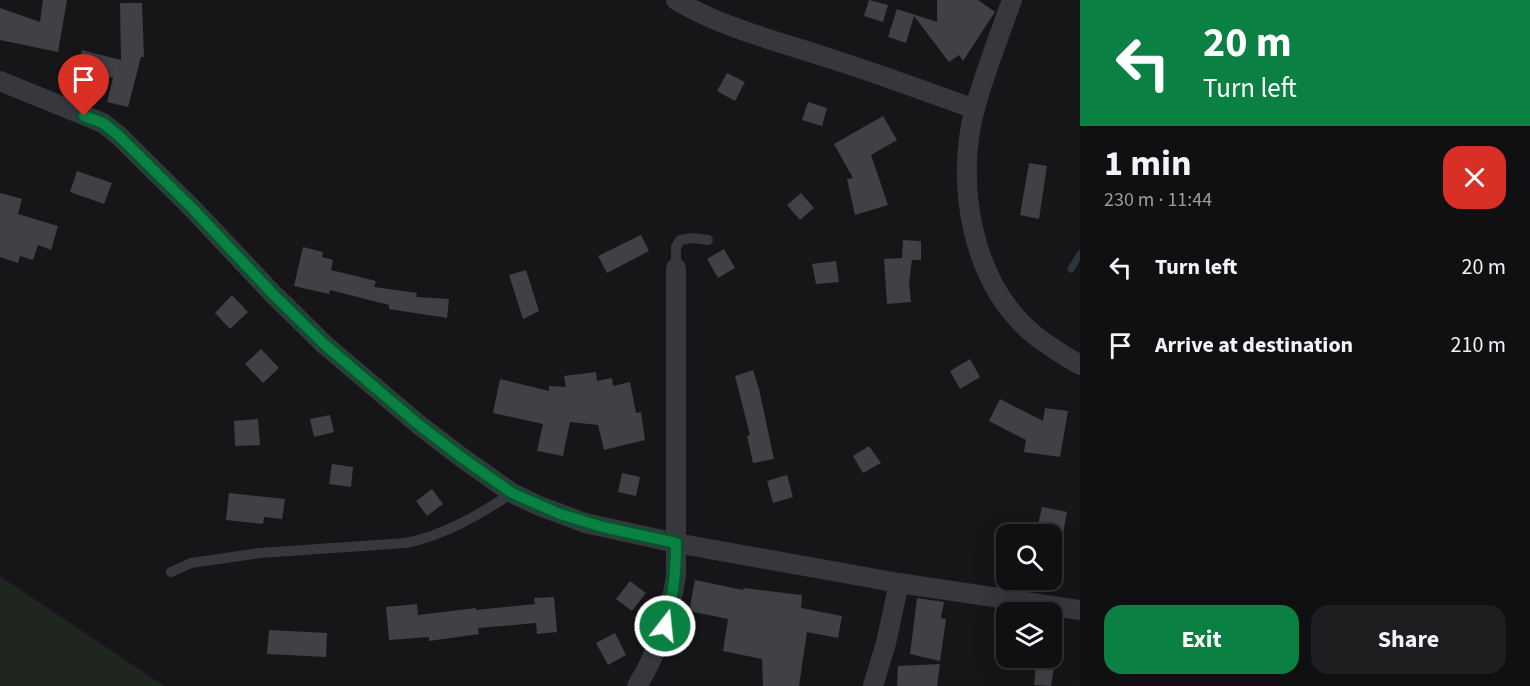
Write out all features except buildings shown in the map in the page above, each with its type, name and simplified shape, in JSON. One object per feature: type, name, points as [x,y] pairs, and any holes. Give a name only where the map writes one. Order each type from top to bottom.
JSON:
[{"type":"street","points":[[676,0],[696,12],[775,41],[887,76],[975,110]]},
{"type":"street","points":[[1011,0],[975,110],[967,154],[966,194],[977,244],[988,272],[1004,300],[1030,331],[1080,365]]},
{"type":"street","points":[[0,81],[103,123],[118,135],[324,344],[418,424],[512,493],[585,523],[676,543],[899,583],[1080,610]]},
{"type":"street","points":[[637,686],[657,647],[672,604],[676,576],[676,268]]},
{"type":"street","points":[[873,686],[886,643],[899,583]]},
{"type":"lane","points":[[676,268],[676,247],[680,240],[693,238],[708,240]]},
{"type":"lane","points":[[171,572],[191,563],[260,553],[406,543],[441,533],[484,512],[512,493]]},
{"type":"shaded area","points":[[0,576],[164,686],[0,686]]},
{"type":"waterway","points":[[1071,269],[1080,254]]},
{"type":"route","points":[[84,116],[103,123],[138,153],[324,344],[418,424],[461,457],[512,493],[537,505],[585,523],[676,543],[676,576],[672,604],[665,626]]}]
